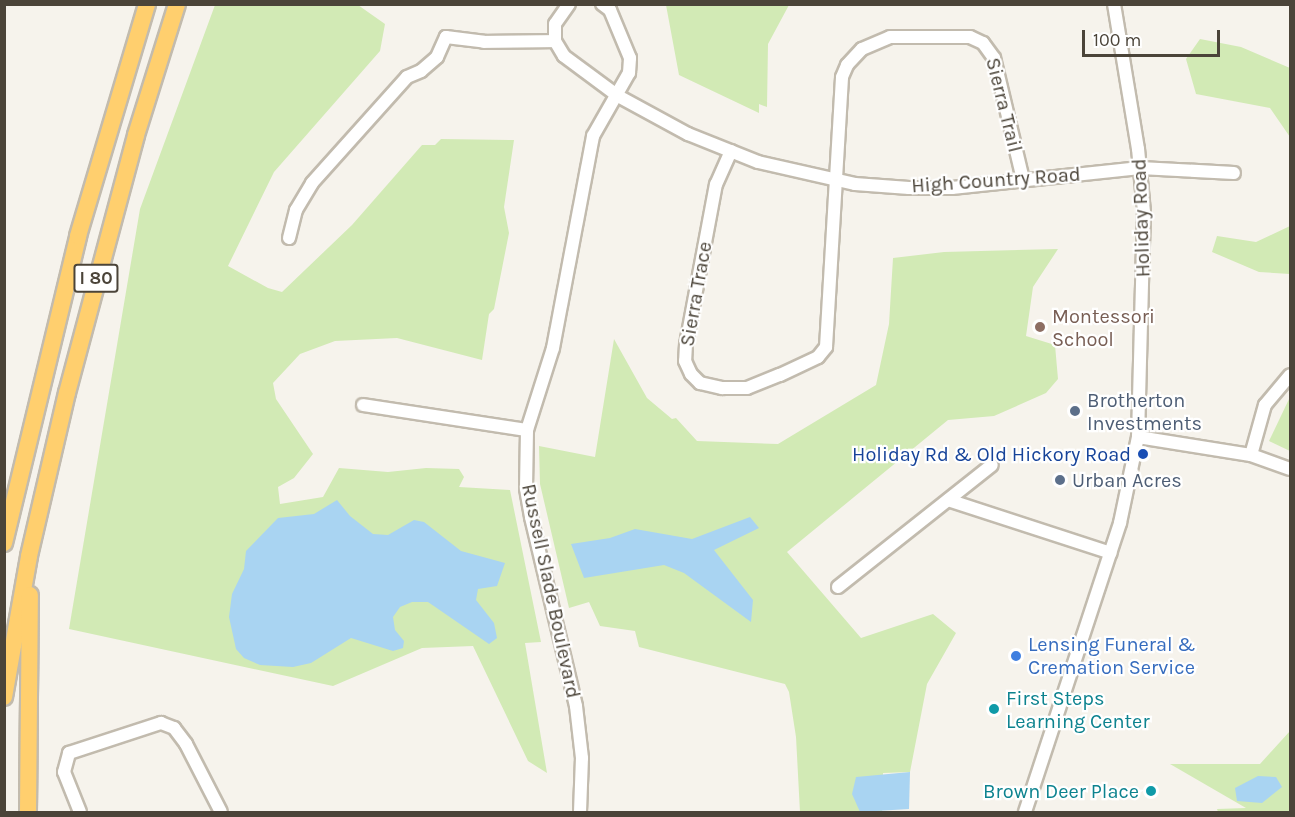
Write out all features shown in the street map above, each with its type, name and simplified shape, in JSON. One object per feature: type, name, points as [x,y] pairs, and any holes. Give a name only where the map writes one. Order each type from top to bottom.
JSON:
[{"type":"highway","name":"I 80","points":[[4,543],[78,236],[147,4]]},
{"type":"highway","name":"I 80","points":[[4,696],[29,556],[105,243],[177,4]]},
{"type":"highway","points":[[28,813],[29,556]]},
{"type":"street","points":[[290,238],[296,210],[312,183],[407,76],[422,71],[437,57],[446,37],[484,42],[555,41],[555,24],[569,4]]},
{"type":"street","name":"Russell Slade Boulevard","points":[[580,813],[582,758],[576,706],[531,517],[526,488],[527,430],[553,348],[593,136],[618,96],[629,73],[630,58],[610,10],[602,4]]},
{"type":"street","name":"Holiday Road","points":[[1025,813],[1128,497],[1138,437],[1144,262],[1140,168],[1114,4]]},
{"type":"street","name":"Sierra Trail","points":[[836,180],[842,77],[853,57],[874,42],[890,38],[970,37],[990,48],[994,58],[1023,180]]},
{"type":"street","name":"High Country Road","points":[[555,41],[564,56],[618,96],[688,134],[758,162],[836,180],[909,188],[1023,180],[1140,168],[1234,173]]},
{"type":"street","name":"Sierra Trace","points":[[731,151],[716,184],[686,344],[685,361],[691,374],[713,387],[747,388],[818,357],[826,346],[836,180]]},
{"type":"street","points":[[1251,454],[1265,405],[1290,375]]},
{"type":"street","points":[[363,405],[527,430]]},
{"type":"street","points":[[1138,437],[1251,454],[1290,469]]},
{"type":"street","points":[[837,587],[992,465]]},
{"type":"street","points":[[948,500],[1111,553]]},
{"type":"street","points":[[80,813],[64,772],[69,753],[161,723],[174,728],[186,744],[221,813]]},
{"type":"green space","points":[[215,5],[358,5],[385,24],[380,51],[274,172],[228,266],[268,288],[282,292],[352,225],[422,145],[435,145],[441,139],[514,140],[504,207],[509,233],[494,309],[489,314],[482,360],[397,338],[335,341],[300,354],[273,383],[276,399],[313,454],[294,478],[278,487],[280,504],[323,497],[339,468],[388,472],[426,468],[459,469],[464,477],[459,487],[510,490],[541,642],[525,643],[547,773],[528,761],[473,646],[422,648],[333,686],[69,629],[140,209]]},
{"type":"green space","points":[[666,5],[789,5],[768,44],[767,107],[759,104],[759,113],[679,75]]},
{"type":"green space","points":[[1200,39],[1241,47],[1290,68],[1290,137],[1270,108],[1196,94],[1186,59]]},
{"type":"green space","points":[[1290,226],[1290,274],[1259,272],[1212,252],[1217,236],[1256,242]]},
{"type":"green space","points":[[1058,249],[1033,287],[1026,336],[1055,345],[1058,379],[1046,393],[994,416],[948,420],[787,552],[861,638],[933,614],[956,633],[927,684],[910,772],[883,773],[882,812],[800,812],[796,737],[789,692],[785,684],[639,647],[635,631],[600,626],[589,602],[569,608],[540,484],[539,446],[595,457],[614,339],[647,398],[672,419],[676,418],[697,441],[778,444],[876,385],[889,324],[893,258],[944,252]]},
{"type":"green space","points":[[1290,397],[1290,451],[1269,441]]},
{"type":"green space","points":[[1290,731],[1290,812],[1218,812],[1217,809],[1246,808],[1170,764],[1260,764]]},
{"type":"water","points":[[337,500],[350,516],[373,534],[388,535],[414,520],[424,522],[461,551],[505,563],[497,586],[478,589],[476,600],[494,623],[497,638],[489,644],[428,602],[412,602],[400,607],[393,617],[395,630],[404,641],[403,648],[393,651],[351,638],[311,663],[293,667],[260,665],[244,658],[236,649],[229,617],[232,594],[244,569],[246,551],[278,518],[314,514]]},
{"type":"water","points":[[750,517],[759,528],[714,550],[753,600],[751,622],[684,573],[664,565],[584,578],[571,544],[610,538],[635,529],[692,539]]},
{"type":"water","points":[[910,772],[909,809],[860,812],[852,794],[856,777]]},
{"type":"water","points":[[1258,776],[1276,777],[1282,787],[1262,803],[1237,801],[1235,788]]},
{"type":"place","name":"Montessori School","points":[[1040,327]]},
{"type":"place","name":"Brotherton Investments","points":[[1075,411]]},
{"type":"place","name":"Holiday Rd & Old Hickory Road","points":[[1143,454]]},
{"type":"place","name":"Urban Acres","points":[[1060,480]]},
{"type":"place","name":"Lensing Funeral & Cremation Service","points":[[1016,656]]},
{"type":"place","name":"First Steps Learning Center","points":[[994,709]]},
{"type":"place","name":"Brown Deer Place","points":[[1151,791]]}]
